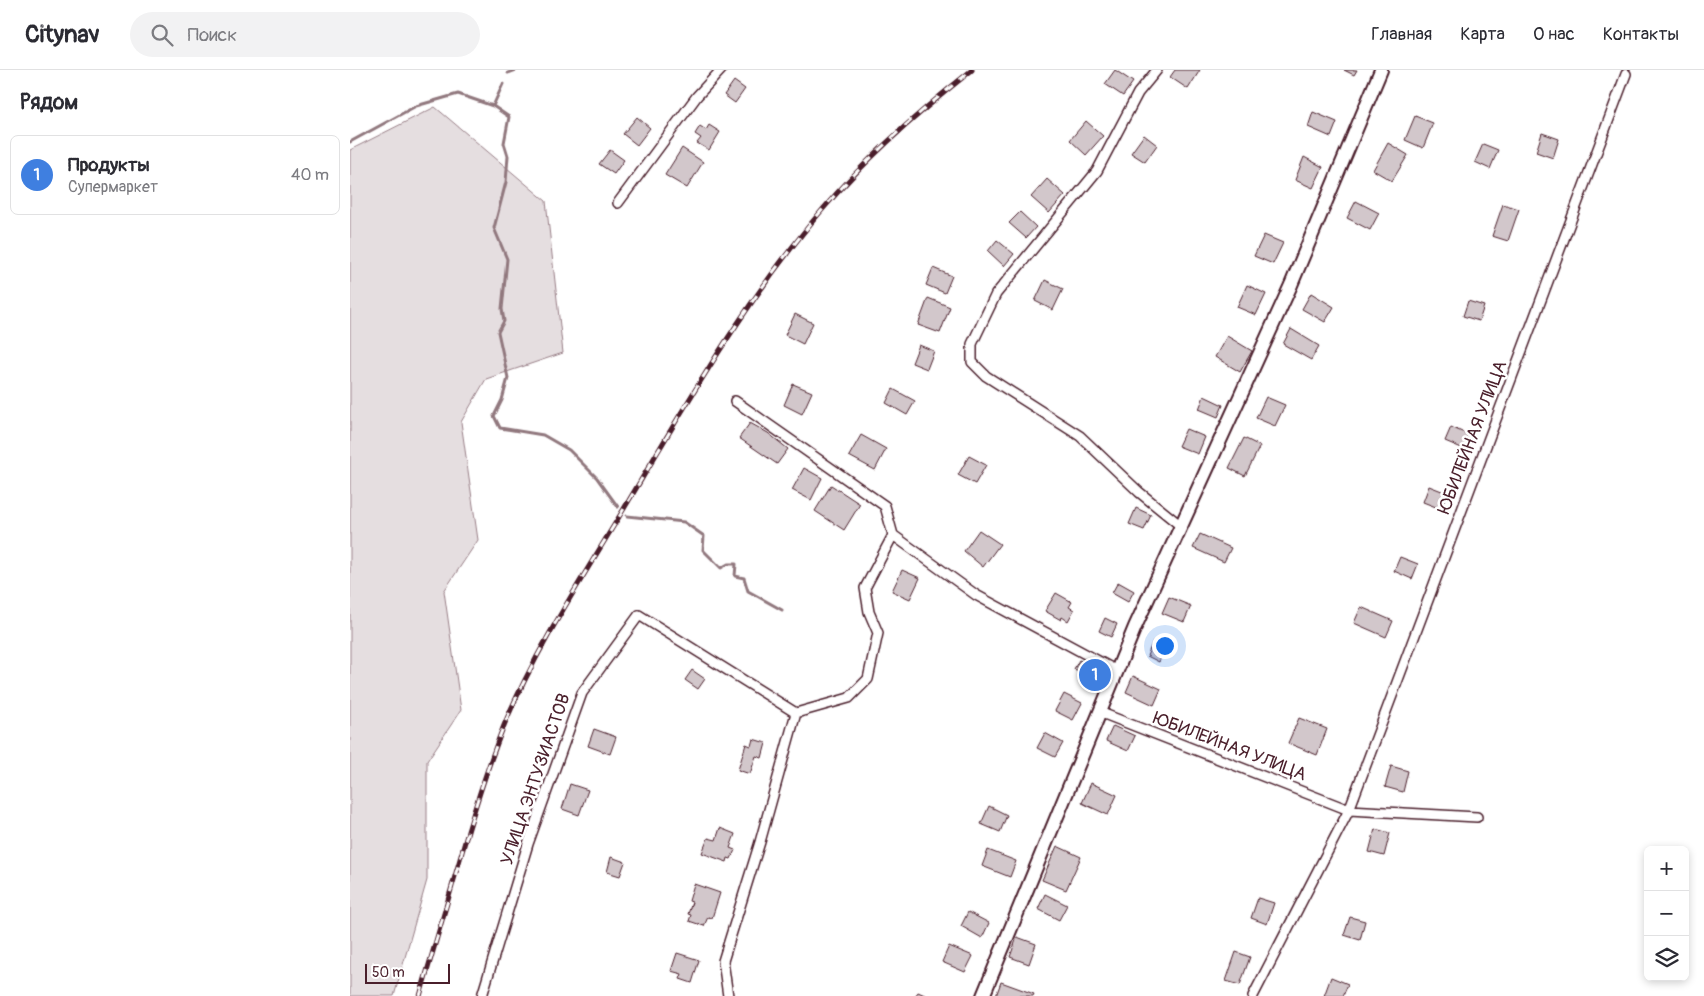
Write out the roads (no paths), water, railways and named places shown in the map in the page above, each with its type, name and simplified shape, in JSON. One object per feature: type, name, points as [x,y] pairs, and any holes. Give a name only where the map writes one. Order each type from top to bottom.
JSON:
[{"type":"street","points":[[618,203],[697,96],[721,70]]},
{"type":"street","points":[[1157,70],[1138,93],[1097,170],[996,294],[972,344],[972,362],[986,376],[1080,436],[1138,492],[1181,526]]},
{"type":"street","points":[[983,996],[1117,671],[1291,285],[1381,70]]},
{"type":"street","name":"ЮБИЛЕЙНАЯ УЛИЦА","points":[[1253,996],[1349,810],[1626,74]]},
{"type":"street","points":[[728,996],[723,960],[760,842],[796,713],[849,698],[868,678],[878,633],[869,612],[865,588],[892,535],[885,506],[735,401]]},
{"type":"street","points":[[892,535],[976,594],[1117,671]]},
{"type":"street","name":"УЛИЦА ЭНТУЗИАСТОВ","points":[[482,996],[528,844],[582,693],[639,616],[796,713]]},
{"type":"street","name":"ЮБИЛЕЙНАЯ УЛИЦА","points":[[1100,712],[1349,810],[1476,817]]},
{"type":"waterway","points":[[508,73],[516,70]]},
{"type":"waterway","points":[[503,84],[493,106],[509,117],[504,143],[508,156],[506,182],[494,228],[507,259],[502,309],[504,321],[498,332],[508,378],[502,400],[494,416],[500,428],[543,435],[569,450],[597,478],[618,507]]},
{"type":"waterway","points":[[350,142],[416,106],[458,94],[493,106]]},
{"type":"waterway","points":[[627,516],[684,522],[704,536],[703,550],[721,568],[728,564],[736,564],[735,576],[744,578],[748,591],[782,610]]},
{"type":"railway","points":[[420,996],[475,807],[498,740],[532,666],[579,583],[720,351],[795,243],[857,171],[913,119],[972,70]]},
{"type":"place","name":"Продукты","points":[[1095,675]]}]
